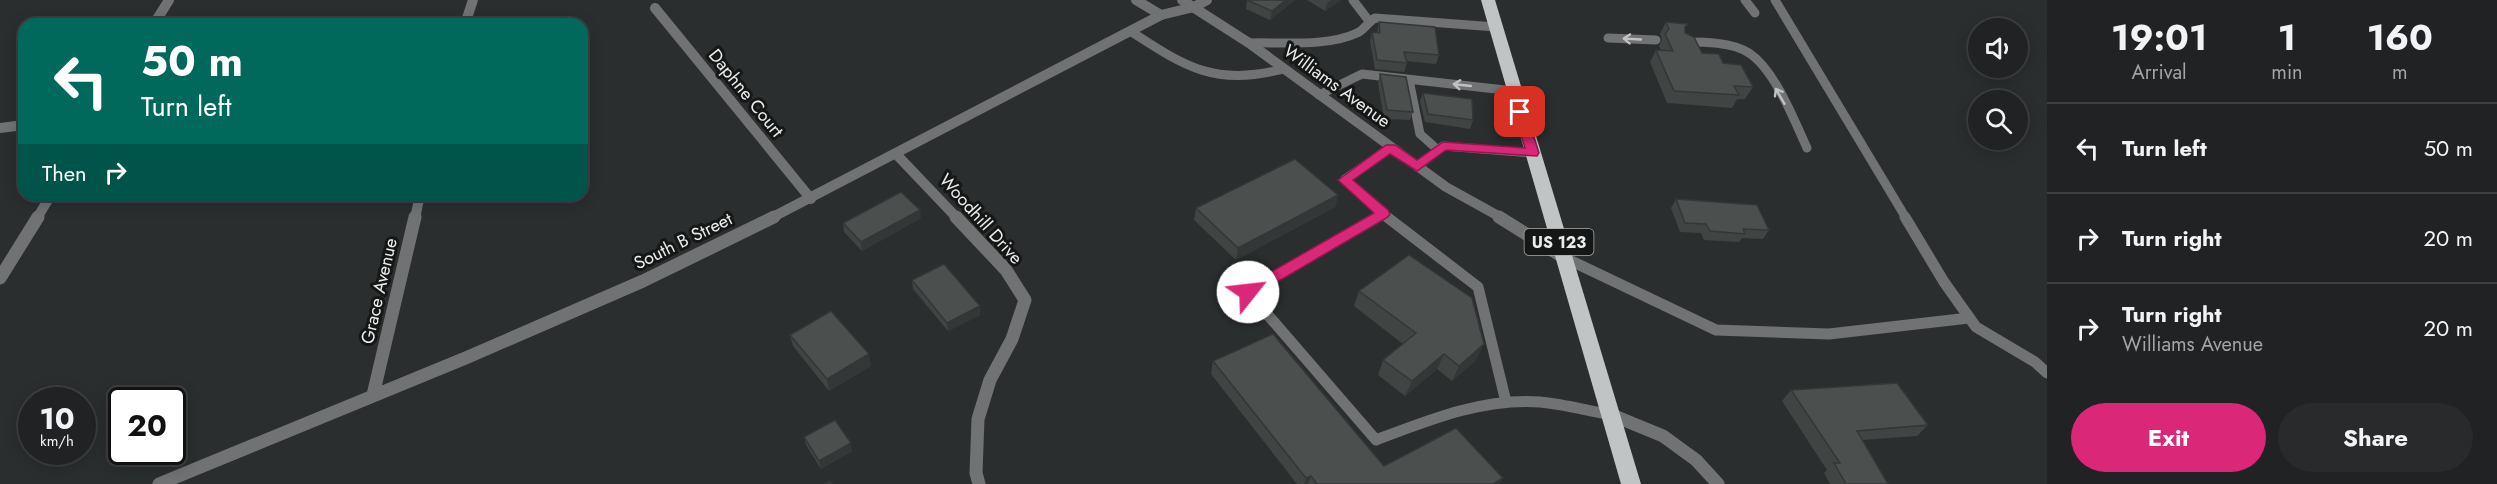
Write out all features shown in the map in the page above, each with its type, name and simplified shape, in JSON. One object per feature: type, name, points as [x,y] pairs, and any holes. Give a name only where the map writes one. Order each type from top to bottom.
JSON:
[{"type":"highway","name":"US 123","points":[[1488,0],[1631,484]]},
{"type":"street","points":[[158,18],[169,0]]},
{"type":"street","points":[[467,18],[473,0]]},
{"type":"street","points":[[1136,0],[1161,15],[1169,0]]},
{"type":"street","name":"Williams Avenue","points":[[1182,0],[1249,43],[1446,187],[1510,222],[1563,257]]},
{"type":"street","name":"South B Street","points":[[159,484],[643,281],[897,155],[1161,15],[1194,7],[1208,0]]},
{"type":"street","name":"Daphne Court","points":[[655,9],[811,199]]},
{"type":"street","points":[[0,128],[18,126]]},
{"type":"street","name":"Woodhill Drive","points":[[897,155],[1006,270],[1025,300],[1012,339],[990,380],[978,419],[976,473],[979,484]]},
{"type":"street","points":[[0,278],[47,201]]},
{"type":"street","name":"Grace Avenue","points":[[373,395],[419,201]]},
{"type":"street","points":[[1612,415],[1663,436],[1696,460],[1718,484]]},
{"type":"lane","points":[[1353,0],[1369,21]]},
{"type":"lane","points":[[1745,0],[1755,13]]},
{"type":"lane","points":[[1775,0],[1944,282],[1969,318],[1976,327],[2035,362],[2047,373]]},
{"type":"lane","points":[[1249,43],[1337,40],[1360,32],[1369,21],[1375,18],[1496,27]]},
{"type":"lane","points":[[1130,31],[1205,74],[1220,77],[1247,77],[1262,76],[1284,69]]},
{"type":"lane","points":[[1608,38],[1656,40]]},
{"type":"lane","points":[[1684,42],[1708,43],[1748,52],[1766,71],[1807,148]]},
{"type":"lane","points":[[1319,95],[1362,74],[1514,91]]},
{"type":"lane","points":[[1409,80],[1420,134],[1438,150]]},
{"type":"lane","points":[[1417,167],[1443,146],[1533,153]]},
{"type":"lane","points":[[1390,148],[1345,180],[1383,214],[1478,287],[1506,402]]},
{"type":"lane","points":[[1383,214],[1248,292],[1376,440],[1461,409],[1506,402],[1538,402],[1612,415]]},
{"type":"lane","points":[[1563,257],[1716,330],[1829,334],[1969,318]]},
{"type":"building","points":[[1247,0],[1286,0],[1272,11]]},
{"type":"building","points":[[1379,22],[1435,27],[1439,55],[1404,52],[1407,63],[1377,60],[1372,32],[1380,33]]},
{"type":"building","points":[[1666,22],[1688,24],[1685,27],[1685,33],[1694,37],[1702,53],[1719,54],[1723,63],[1741,65],[1753,87],[1734,86],[1739,95],[1674,91],[1656,50],[1673,51],[1665,34],[1669,29]]},
{"type":"building","points":[[1380,74],[1406,77],[1413,112],[1387,110]]},
{"type":"building","points":[[1423,93],[1472,99],[1473,120],[1428,114]]},
{"type":"building","points":[[1295,159],[1338,195],[1238,248],[1196,208]]},
{"type":"building","points":[[901,192],[920,210],[861,242],[843,223]]},
{"type":"building","points":[[1676,199],[1757,205],[1769,230],[1743,229],[1745,234],[1710,231],[1706,224],[1685,223]]},
{"type":"building","points":[[1409,255],[1472,298],[1484,344],[1459,366],[1444,354],[1412,381],[1383,360],[1416,333],[1359,291]]},
{"type":"building","points":[[944,264],[980,306],[947,323],[912,280]]},
{"type":"building","points":[[831,311],[869,354],[827,379],[790,335]]},
{"type":"building","points":[[1273,334],[1384,466],[1456,428],[1503,478],[1493,484],[1317,484],[1311,476],[1306,478],[1213,361]]},
{"type":"building","points":[[1897,383],[1928,425],[1857,431],[1888,484],[1846,484],[1834,463],[1840,463],[1791,390]]},
{"type":"building","points":[[835,420],[851,443],[819,461],[804,437]]},
{"type":"route","points":[[1248,292],[1383,214],[1345,180],[1390,148],[1417,167],[1443,146],[1533,153],[1520,112]]}]
